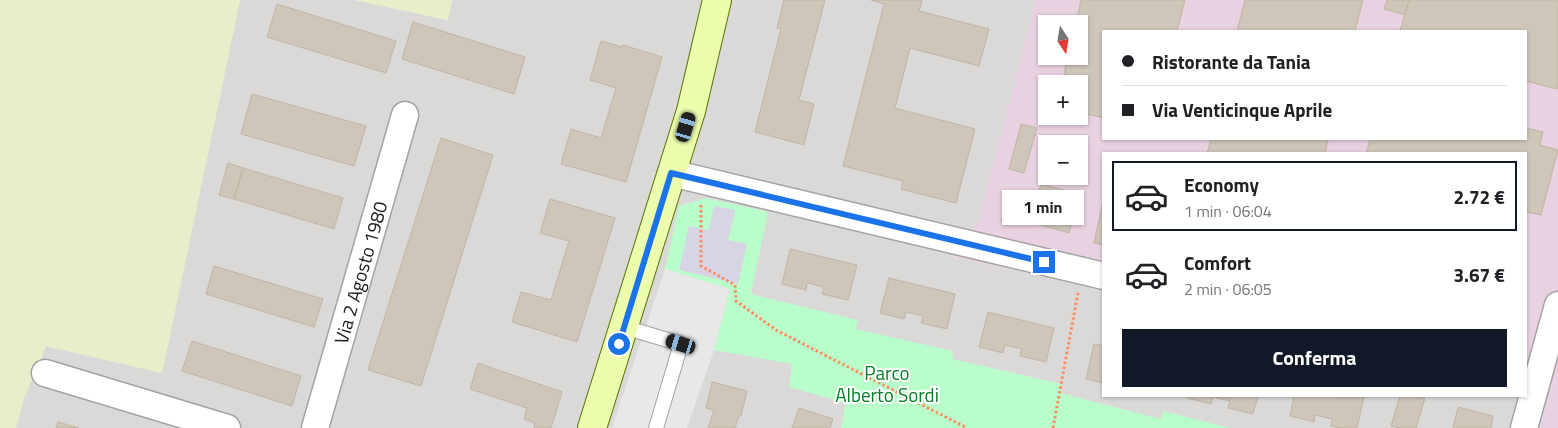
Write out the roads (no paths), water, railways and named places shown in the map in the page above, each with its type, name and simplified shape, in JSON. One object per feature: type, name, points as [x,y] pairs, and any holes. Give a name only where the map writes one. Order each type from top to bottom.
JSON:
[{"type":"street","points":[[592,428],[691,111],[717,0]]},
{"type":"street","name":"Via 2 Agosto 1980","points":[[316,428],[405,115]]},
{"type":"street","points":[[671,173],[702,182],[1093,274]]},
{"type":"street","points":[[1524,428],[1540,390],[1558,306]]},
{"type":"street","points":[[44,373],[227,428]]},
{"type":"lane","points":[[624,327],[681,344],[656,428]]},
{"type":"park label","name":"Parco Alberto Sordi","points":[[887,383]]}]
